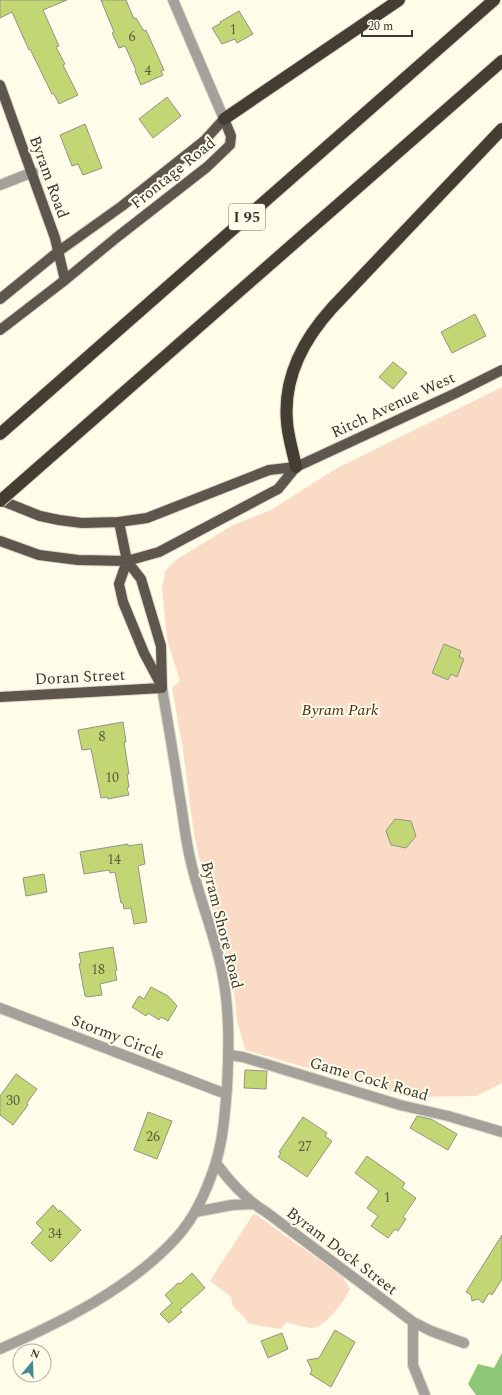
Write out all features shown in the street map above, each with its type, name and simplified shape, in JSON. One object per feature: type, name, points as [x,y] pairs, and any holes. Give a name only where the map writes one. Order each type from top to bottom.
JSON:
[{"type":"highway","points":[[224,119],[399,0]]},
{"type":"highway","name":"I 95","points":[[0,434],[494,0]]},
{"type":"highway","points":[[0,501],[502,61]]},
{"type":"highway","points":[[296,467],[287,422],[288,402],[295,366],[310,335],[332,308],[502,129]]},
{"type":"main road","name":"Byram Road","points":[[0,85],[59,251],[65,280]]},
{"type":"main road","name":"Frontage Road","points":[[0,299],[59,251],[122,206],[204,141],[224,119],[231,136],[230,145],[207,167],[0,330]]},
{"type":"main road","name":"Ritch Avenue West","points":[[0,501],[40,516],[82,523],[101,524],[147,518],[269,470],[296,467],[502,370]]},
{"type":"main road","name":"Ritch Avenue West","points":[[0,541],[39,554],[78,560],[127,561],[158,552],[278,489],[296,467]]},
{"type":"main road","name":"Byram Shore Road","points":[[119,522],[127,561],[141,579],[161,646],[162,688]]},
{"type":"main road","name":"Byram Shore Road","points":[[127,561],[120,584],[123,602],[144,653],[162,688]]},
{"type":"main road","name":"Doran Street","points":[[0,697],[162,688]]},
{"type":"street","points":[[174,0],[224,119]]},
{"type":"street","points":[[0,185],[32,172]]},
{"type":"street","name":"Byram Shore Road","points":[[0,1349],[70,1317],[154,1261],[178,1236],[195,1212],[216,1163],[223,1124],[226,1094],[229,1055],[228,1019],[221,967],[190,858],[162,688]]},
{"type":"street","name":"Stormy Circle","points":[[0,1008],[226,1094]]},
{"type":"street","name":"Game Cock Road","points":[[229,1055],[400,1105],[448,1116],[502,1132]]},
{"type":"street","name":"Byram Dock Street","points":[[216,1163],[226,1177],[253,1204],[413,1322],[431,1331],[464,1343]]},
{"type":"street","points":[[195,1212],[232,1205],[253,1204]]},
{"type":"street","points":[[413,1322],[414,1365],[425,1395]]},
{"type":"green space","name":"Byram Park","points":[[502,387],[502,1083],[477,1096],[409,1097],[245,1050],[237,1020],[232,974],[204,881],[194,834],[183,750],[172,688],[180,681],[167,639],[162,589],[165,571],[176,560],[231,526],[271,510],[337,468]]},
{"type":"green space","points":[[254,1213],[343,1277],[350,1289],[339,1307],[323,1324],[311,1328],[286,1322],[281,1329],[250,1324],[233,1306],[231,1297],[210,1281]]},
{"type":"shaded area","points":[[502,1353],[502,1395],[476,1395],[468,1384],[478,1364],[494,1368]]},
{"type":"building","points":[[0,0],[67,0],[43,10],[59,46],[56,47],[65,64],[63,65],[78,95],[59,104],[54,94],[52,94],[30,49],[29,50],[12,12],[0,18]]},
{"type":"building","points":[[101,0],[126,0],[134,19],[136,18],[144,31],[146,30],[164,70],[161,71],[163,75],[141,85],[125,46],[119,48],[112,33],[114,32]]},
{"type":"building","points":[[239,11],[253,34],[237,43],[235,39],[222,44],[212,28]]},
{"type":"building","points":[[167,97],[181,116],[153,138],[139,119]]},
{"type":"building","points":[[85,124],[102,168],[83,175],[78,164],[72,166],[60,135]]},
{"type":"building","points":[[475,314],[486,336],[452,353],[441,332]]},
{"type":"building","points":[[393,362],[407,373],[393,389],[379,377]]},
{"type":"building","points":[[444,644],[461,651],[459,657],[464,659],[457,677],[451,674],[448,680],[432,673]]},
{"type":"building","points":[[123,722],[126,742],[124,742],[129,774],[127,774],[129,787],[127,788],[129,795],[108,799],[107,797],[101,798],[91,749],[82,750],[78,730]]},
{"type":"building","points":[[395,819],[411,821],[416,836],[406,848],[391,845],[386,831]]},
{"type":"building","points":[[128,844],[128,846],[142,844],[145,864],[138,866],[147,922],[134,924],[131,908],[124,909],[123,903],[121,903],[115,872],[110,873],[109,870],[84,874],[80,852]]},
{"type":"building","points":[[44,874],[47,892],[26,896],[23,878]]},
{"type":"building","points":[[113,947],[117,970],[115,971],[117,980],[100,984],[102,995],[85,996],[79,964],[81,963],[79,953]]},
{"type":"building","points":[[151,987],[168,996],[177,1006],[168,1021],[161,1017],[159,1020],[148,1013],[146,1016],[132,1007],[139,996],[144,999]]},
{"type":"building","points":[[245,1070],[267,1071],[266,1089],[244,1088]]},
{"type":"building","points":[[16,1074],[37,1089],[27,1103],[28,1105],[13,1125],[0,1115],[0,1096]]},
{"type":"building","points":[[148,1112],[172,1121],[157,1159],[134,1150]]},
{"type":"building","points":[[417,1116],[431,1119],[457,1134],[448,1150],[410,1128]]},
{"type":"building","points":[[303,1117],[327,1133],[325,1136],[332,1141],[307,1177],[278,1157],[281,1153],[279,1152]]},
{"type":"building","points":[[367,1156],[405,1183],[402,1188],[416,1198],[403,1217],[406,1219],[398,1231],[395,1229],[388,1238],[371,1226],[378,1216],[367,1208],[379,1191],[355,1173]]},
{"type":"building","points":[[53,1205],[59,1212],[60,1210],[81,1230],[51,1262],[31,1243],[43,1230],[36,1223]]},
{"type":"building","points":[[502,1235],[502,1279],[492,1295],[489,1293],[483,1303],[478,1299],[472,1301],[471,1295],[466,1292]]},
{"type":"building","points":[[192,1273],[205,1288],[180,1310],[182,1312],[169,1323],[160,1314],[172,1303],[165,1295]]},
{"type":"building","points":[[335,1330],[355,1342],[331,1387],[310,1374],[312,1370],[307,1360],[319,1358]]},
{"type":"building","points":[[282,1333],[288,1349],[268,1358],[261,1341]]}]
